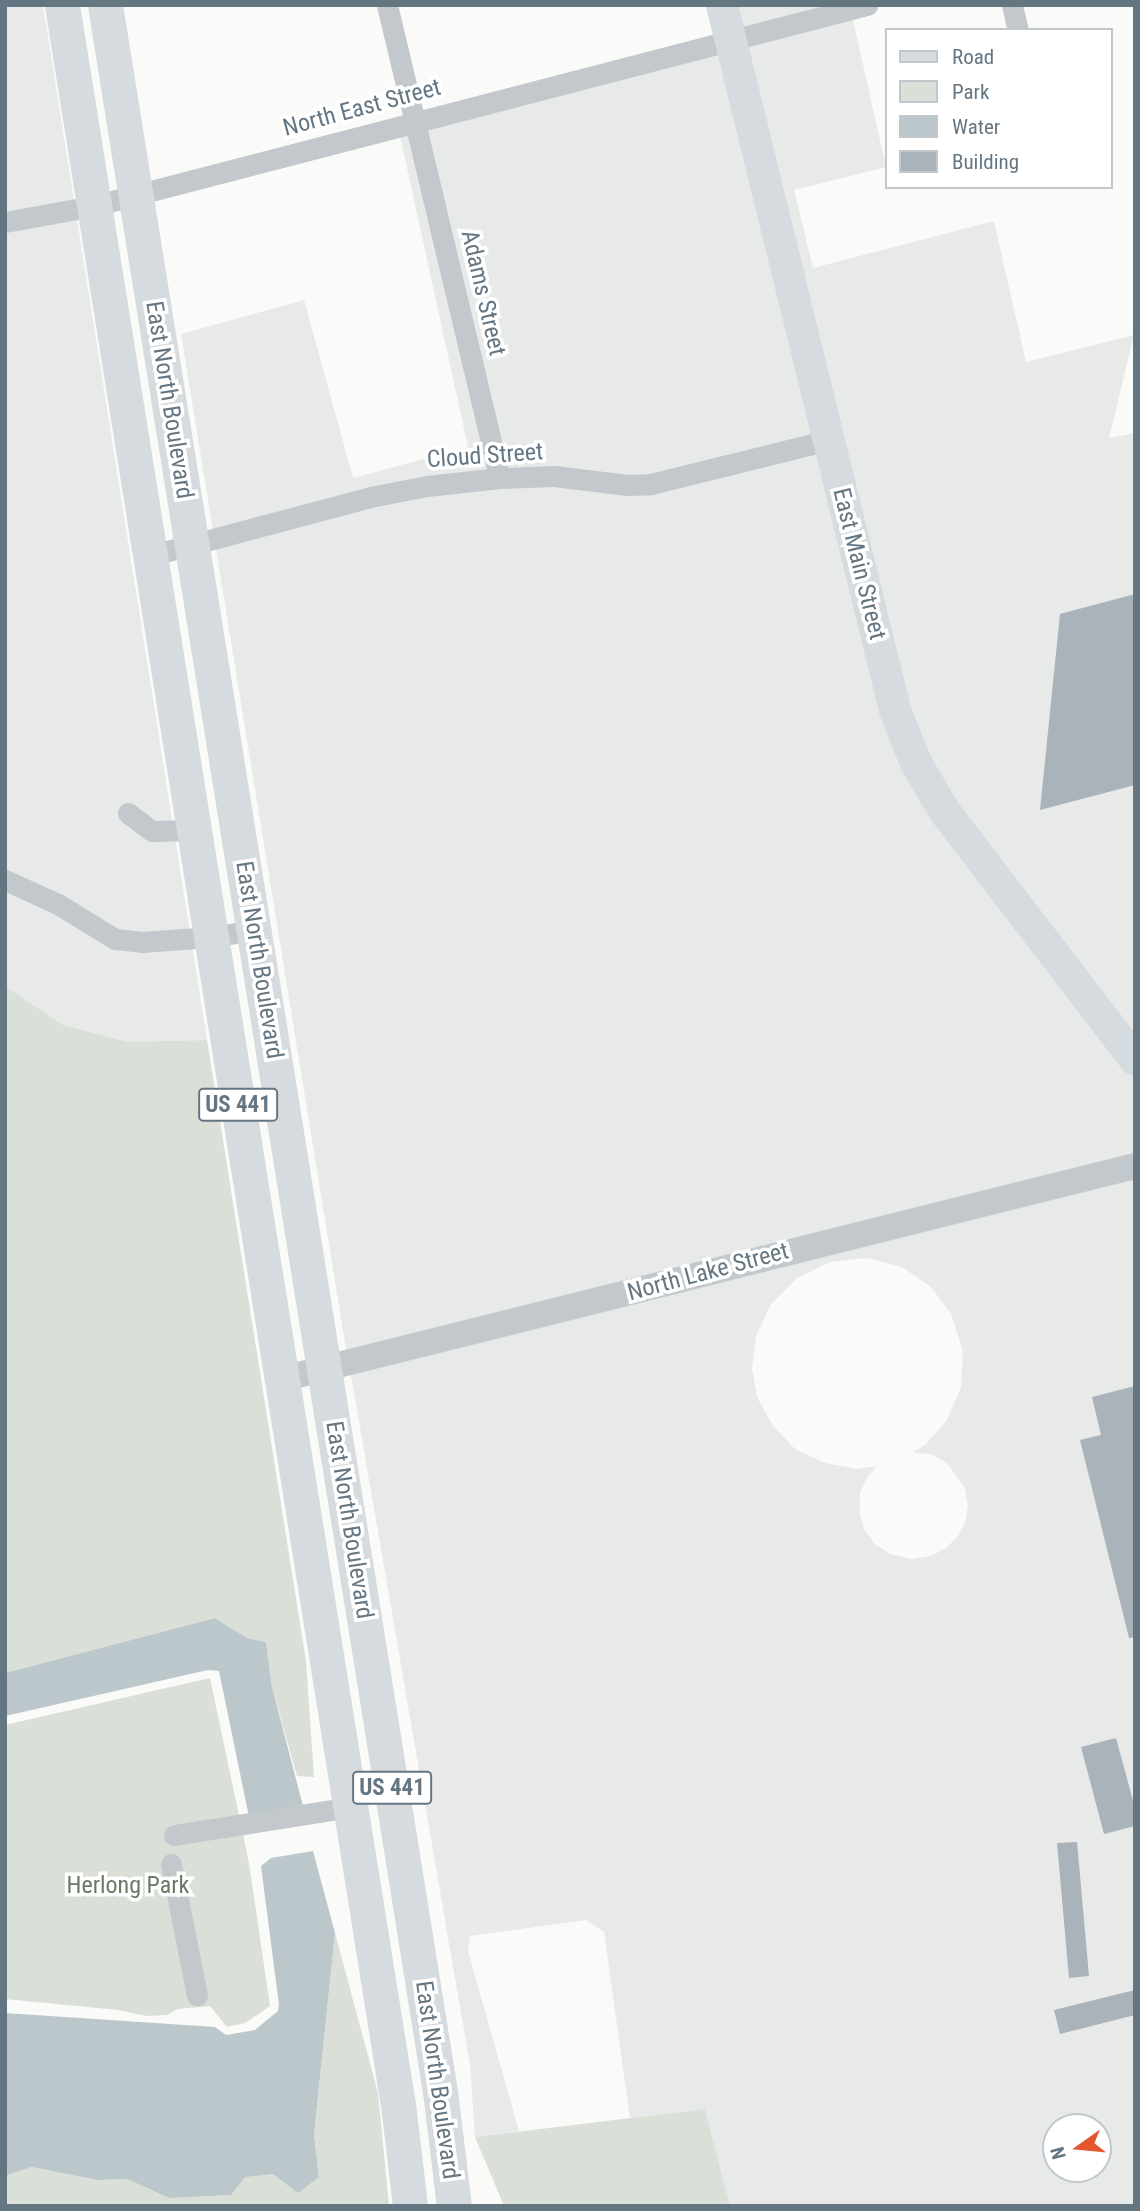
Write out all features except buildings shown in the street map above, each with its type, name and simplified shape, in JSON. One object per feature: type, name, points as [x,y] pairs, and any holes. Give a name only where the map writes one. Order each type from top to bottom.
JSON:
[{"type":"main road","name":"East North Boulevard","points":[[62,5],[398,2104],[410,2206]]},
{"type":"main road","name":"East North Boulevard","points":[[105,5],[440,2091],[454,2206]]},
{"type":"main road","name":"East Main Street","points":[[722,5],[895,710],[916,763],[945,812],[1135,1060]]},
{"type":"main road","points":[[351,1807],[394,1801]]},
{"type":"street","name":"Adams Street","points":[[387,5],[417,120],[500,478]]},
{"type":"street","name":"North East Street","points":[[5,222],[93,206],[867,5]]},
{"type":"street","points":[[1012,5],[1018,28]]},
{"type":"street","name":"Cloud Street","points":[[149,556],[370,497],[427,486],[500,478],[554,476],[627,485],[651,484],[829,440]]},
{"type":"street","points":[[128,813],[152,831],[193,830]]},
{"type":"street","points":[[5,880],[58,904],[115,939],[142,942],[211,937],[254,930]]},
{"type":"street","name":"North Lake Street","points":[[282,1379],[325,1371],[866,1231],[1135,1166]]},
{"type":"street","points":[[174,1835],[351,1807]]},
{"type":"street","points":[[171,1864],[197,1995]]},
{"type":"shaded area","points":[[5,5],[43,5],[207,1040],[128,1042],[63,1025],[5,986]]},
{"type":"shaded area","points":[[734,5],[870,5],[851,11],[884,168],[794,190],[813,268],[994,221],[1026,362],[1134,335],[1109,438],[1135,433],[1135,1041],[955,806],[927,758],[906,707]]},
{"type":"shaded area","points":[[720,44],[936,818],[1135,1078],[1135,1156],[347,1355],[181,334],[304,300],[353,478],[468,447],[400,136]]},
{"type":"shaded area","points":[[1135,1176],[1135,2206],[730,2206],[705,2109],[630,2118],[604,1932],[586,1920],[470,1936],[468,1951],[519,2131],[475,2137],[470,2065],[351,1375]],"holes":[[[867,1258],[902,1267],[931,1287],[951,1314],[963,1351],[961,1387],[947,1420],[925,1445],[913,1452],[933,1455],[947,1463],[965,1488],[968,1505],[965,1523],[958,1536],[946,1548],[931,1556],[912,1559],[890,1554],[875,1544],[864,1529],[860,1514],[860,1493],[866,1479],[877,1466],[857,1469],[825,1463],[795,1449],[773,1426],[757,1397],[752,1368],[756,1336],[771,1304],[797,1278],[830,1262]]]},
{"type":"green space","points":[[5,986],[63,1025],[128,1042],[207,1040],[306,1661],[314,1777],[297,1776],[272,1687],[266,1642],[247,1638],[215,1618],[5,1673]]},
{"type":"green space","name":"Herlong Park","points":[[210,1678],[249,1863],[270,2006],[245,2023],[227,2027],[210,2006],[178,2009],[167,2015],[147,2016],[118,2010],[5,1999],[5,1725]]},
{"type":"green space","points":[[335,1933],[378,2093],[389,2206],[5,2206],[5,2176],[30,2167],[97,2180],[127,2179],[169,2198],[231,2195],[245,2176],[273,2174],[319,2177],[314,2135]]},
{"type":"green space","points":[[705,2109],[730,2206],[504,2206],[475,2137]]},
{"type":"water","points":[[215,1618],[247,1638],[266,1642],[272,1687],[304,1810],[249,1817],[219,1671],[208,1670],[5,1716],[5,1673]]},
{"type":"water","points":[[313,1851],[335,1933],[314,2135],[319,2177],[298,2193],[273,2174],[245,2177],[231,2195],[169,2198],[127,2179],[97,2180],[31,2167],[5,2176],[5,2013],[215,2027],[226,2035],[255,2030],[278,2011],[279,2005],[261,1866],[271,1858]]}]
